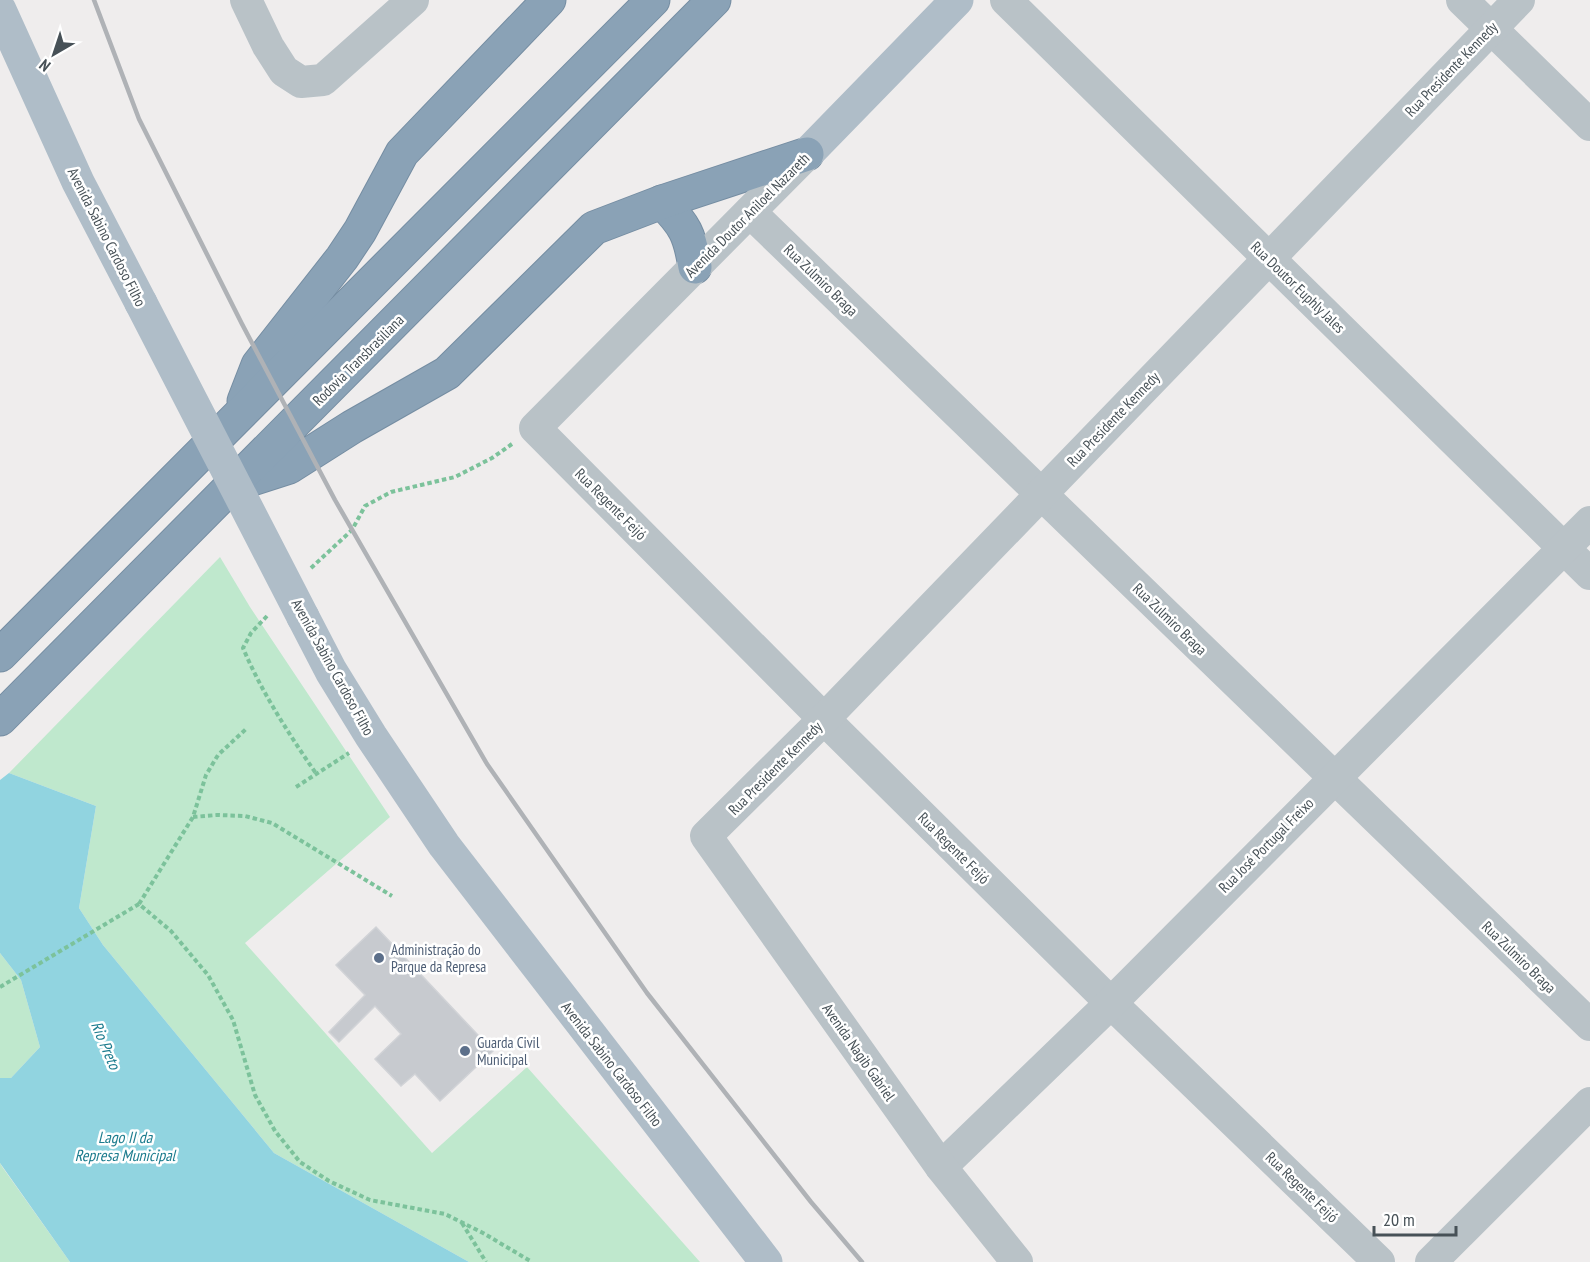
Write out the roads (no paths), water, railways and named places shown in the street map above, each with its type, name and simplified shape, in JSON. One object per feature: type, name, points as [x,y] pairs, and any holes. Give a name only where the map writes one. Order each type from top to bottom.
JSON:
[{"type":"highway","points":[[238,417],[258,365],[354,240],[402,153],[549,0]]},
{"type":"highway","points":[[0,655],[653,0]]},
{"type":"highway","name":"Rodovia Transbrasiliana","points":[[0,719],[714,0]]},
{"type":"highway","points":[[233,486],[289,467],[352,427],[447,374],[594,228],[662,202],[807,154]]},
{"type":"highway","points":[[662,202],[680,220],[691,242],[695,267]]},
{"type":"main road","name":"Avenida Doutor Aniloel Nazareth","points":[[807,154],[957,0]]},
{"type":"main road","name":"Avenida Sabino Cardoso Filho","points":[[0,10],[78,182],[141,303],[288,614],[331,671],[371,736],[444,845],[766,1262]]},
{"type":"street","points":[[246,0],[268,46],[284,71],[301,82],[323,80],[413,0]]},
{"type":"street","name":"Rua Doutor Euphly Jales","points":[[1006,0],[1590,574]]},
{"type":"street","points":[[1462,0],[1590,125]]},
{"type":"street","name":"Rua Presidente Kennedy","points":[[706,837],[824,719],[1519,0]]},
{"type":"street","name":"Avenida Doutor Aniloel Nazareth","points":[[535,428],[807,154]]},
{"type":"street","name":"Rua Zulmiro Braga","points":[[750,212],[1590,1025]]},
{"type":"street","name":"Rua Regente Feijó","points":[[535,428],[1111,1003],[1379,1262]]},
{"type":"street","name":"Rua José Portugal Freixo","points":[[941,1167],[1111,1003],[1590,522]]},
{"type":"street","name":"Avenida Nagib Gabriel","points":[[706,837],[941,1167],[1017,1262]]},
{"type":"street","points":[[1431,1262],[1590,1103]]},
{"type":"water","name":"Lago II da Represa Municipal","points":[[9,773],[96,806],[79,908],[103,945],[274,1153],[469,1262],[70,1262],[0,1163],[0,1078],[11,1078],[40,1047],[21,980],[0,953],[0,780]]},
{"type":"railway","points":[[94,0],[139,119],[242,324],[335,500],[487,764],[647,993],[811,1202],[862,1262]]},
{"type":"place","name":"Administração do Parque da Represa","points":[[379,958]]},
{"type":"place","name":"Guarda Civil Municipal","points":[[465,1051]]},
{"type":"water label","name":"Rio Preto","points":[[106,1045]]}]
